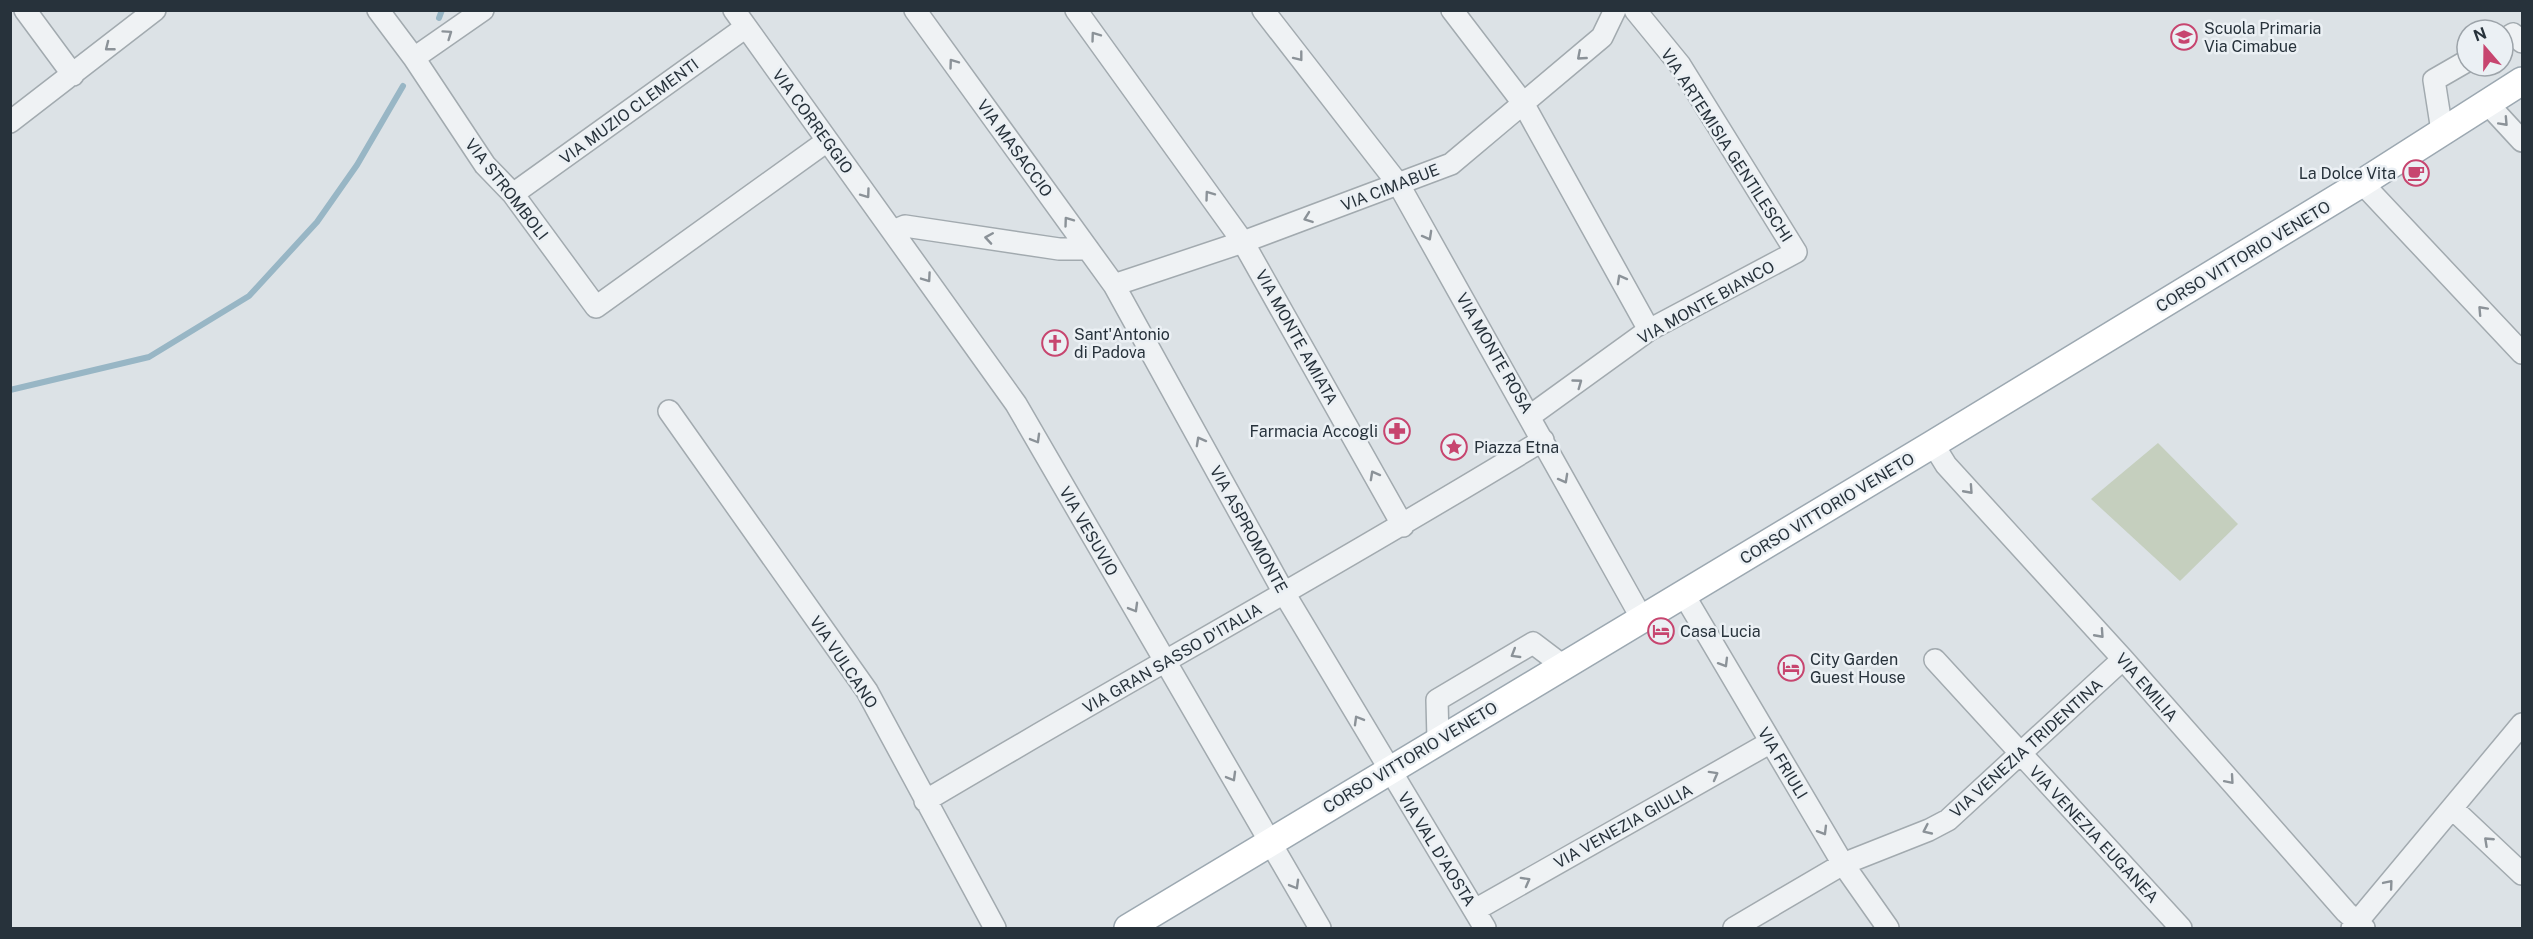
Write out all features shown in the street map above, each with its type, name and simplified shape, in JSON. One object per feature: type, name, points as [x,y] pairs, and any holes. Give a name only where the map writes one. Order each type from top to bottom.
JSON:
[{"type":"main road","name":"CORSO VITTORIO VENETO","points":[[1128,928],[1641,617],[1684,595],[1933,444],[2362,183],[2486,102],[2523,81]]},
{"type":"street","points":[[25,10],[73,75]]},
{"type":"street","points":[[10,122],[155,10]]},
{"type":"street","name":"VIA STROMBOLI","points":[[378,10],[414,58],[485,165],[513,194],[597,308],[827,141]]},
{"type":"street","points":[[414,58],[483,10]]},
{"type":"street","name":"VIA MASACCIO","points":[[915,10],[1114,285]]},
{"type":"street","name":"VIA MONTE AMIATA","points":[[1077,10],[1243,242],[1403,526]]},
{"type":"street","name":"VIA MONTE ROSA","points":[[1263,10],[1399,184],[1641,617]]},
{"type":"street","points":[[1452,10],[1523,103],[1649,330]]},
{"type":"street","name":"VIA CIMABUE","points":[[1114,285],[1243,242],[1451,164],[1602,37],[1615,10]]},
{"type":"street","name":"VIA ARTEMISIA GENTILESCHI","points":[[1635,10],[1680,65],[1796,252]]},
{"type":"street","name":"VIA CORREGGIO","points":[[740,19],[893,231]]},
{"type":"street","name":"VIA MUZIO CLEMENTI","points":[[513,194],[740,19]]},
{"type":"street","points":[[2442,131],[2434,80],[2455,68]]},
{"type":"street","points":[[2486,102],[2523,141]]},
{"type":"street","points":[[2362,183],[2523,353]]},
{"type":"street","points":[[893,231],[906,226],[1059,249],[1088,249]]},
{"type":"street","name":"VIA VESUVIO","points":[[893,231],[1016,404],[1320,928]]},
{"type":"street","name":"VIA MONTE BIANCO","points":[[1530,416],[1649,330],[1796,252]]},
{"type":"street","name":"VIA ASPROMONTE","points":[[1114,285],[1284,593],[1388,771]]},
{"type":"street","name":"VIA VULCANO","points":[[669,411],[867,691],[995,928]]},
{"type":"street","name":"VIA GRAN SASSO D'ITALIA","points":[[925,801],[1164,661],[1403,526],[1543,440]]},
{"type":"street","name":"VIA EMILIA","points":[[1933,444],[1946,465],[2123,659],[2357,926]]},
{"type":"street","name":"VIA FRIULI","points":[[1684,595],[1843,864],[1888,928]]},
{"type":"street","name":"VIA VENEZIA TRIDENTINA","points":[[1734,928],[1843,864],[1929,830],[1948,819],[2123,659]]},
{"type":"street","name":"VIA VENEZIA EUGANEA","points":[[1935,660],[2181,928]]},
{"type":"street","points":[[2357,926],[2523,724]]},
{"type":"street","name":"VIA VENEZIA GIULIA","points":[[1475,910],[1771,742]]},
{"type":"street","name":"VIA VAL D'AOSTA","points":[[1388,771],[1485,928]]},
{"type":"street","points":[[2453,808],[2523,874]]},
{"type":"green space","points":[[2158,443],[2238,524],[2180,581],[2091,499]]},
{"type":"waterway","points":[[439,18],[442,10]]},
{"type":"waterway","points":[[10,390],[149,357],[249,296],[317,222],[357,165],[403,86]]},
{"type":"place","name":"Scuola Primaria Via Cimabue","points":[[2184,37]]},
{"type":"place","name":"La Dolce Vita","points":[[2416,173]]},
{"type":"place","name":"Sant'Antonio di Padova","points":[[1055,343]]},
{"type":"place","name":"Farmacia Accogli","points":[[1397,431]]},
{"type":"place","name":"Piazza Etna","points":[[1454,447]]},
{"type":"place","name":"Casa Lucia","points":[[1661,631]]},
{"type":"place","name":"City Garden Guest House","points":[[1791,668]]}]
